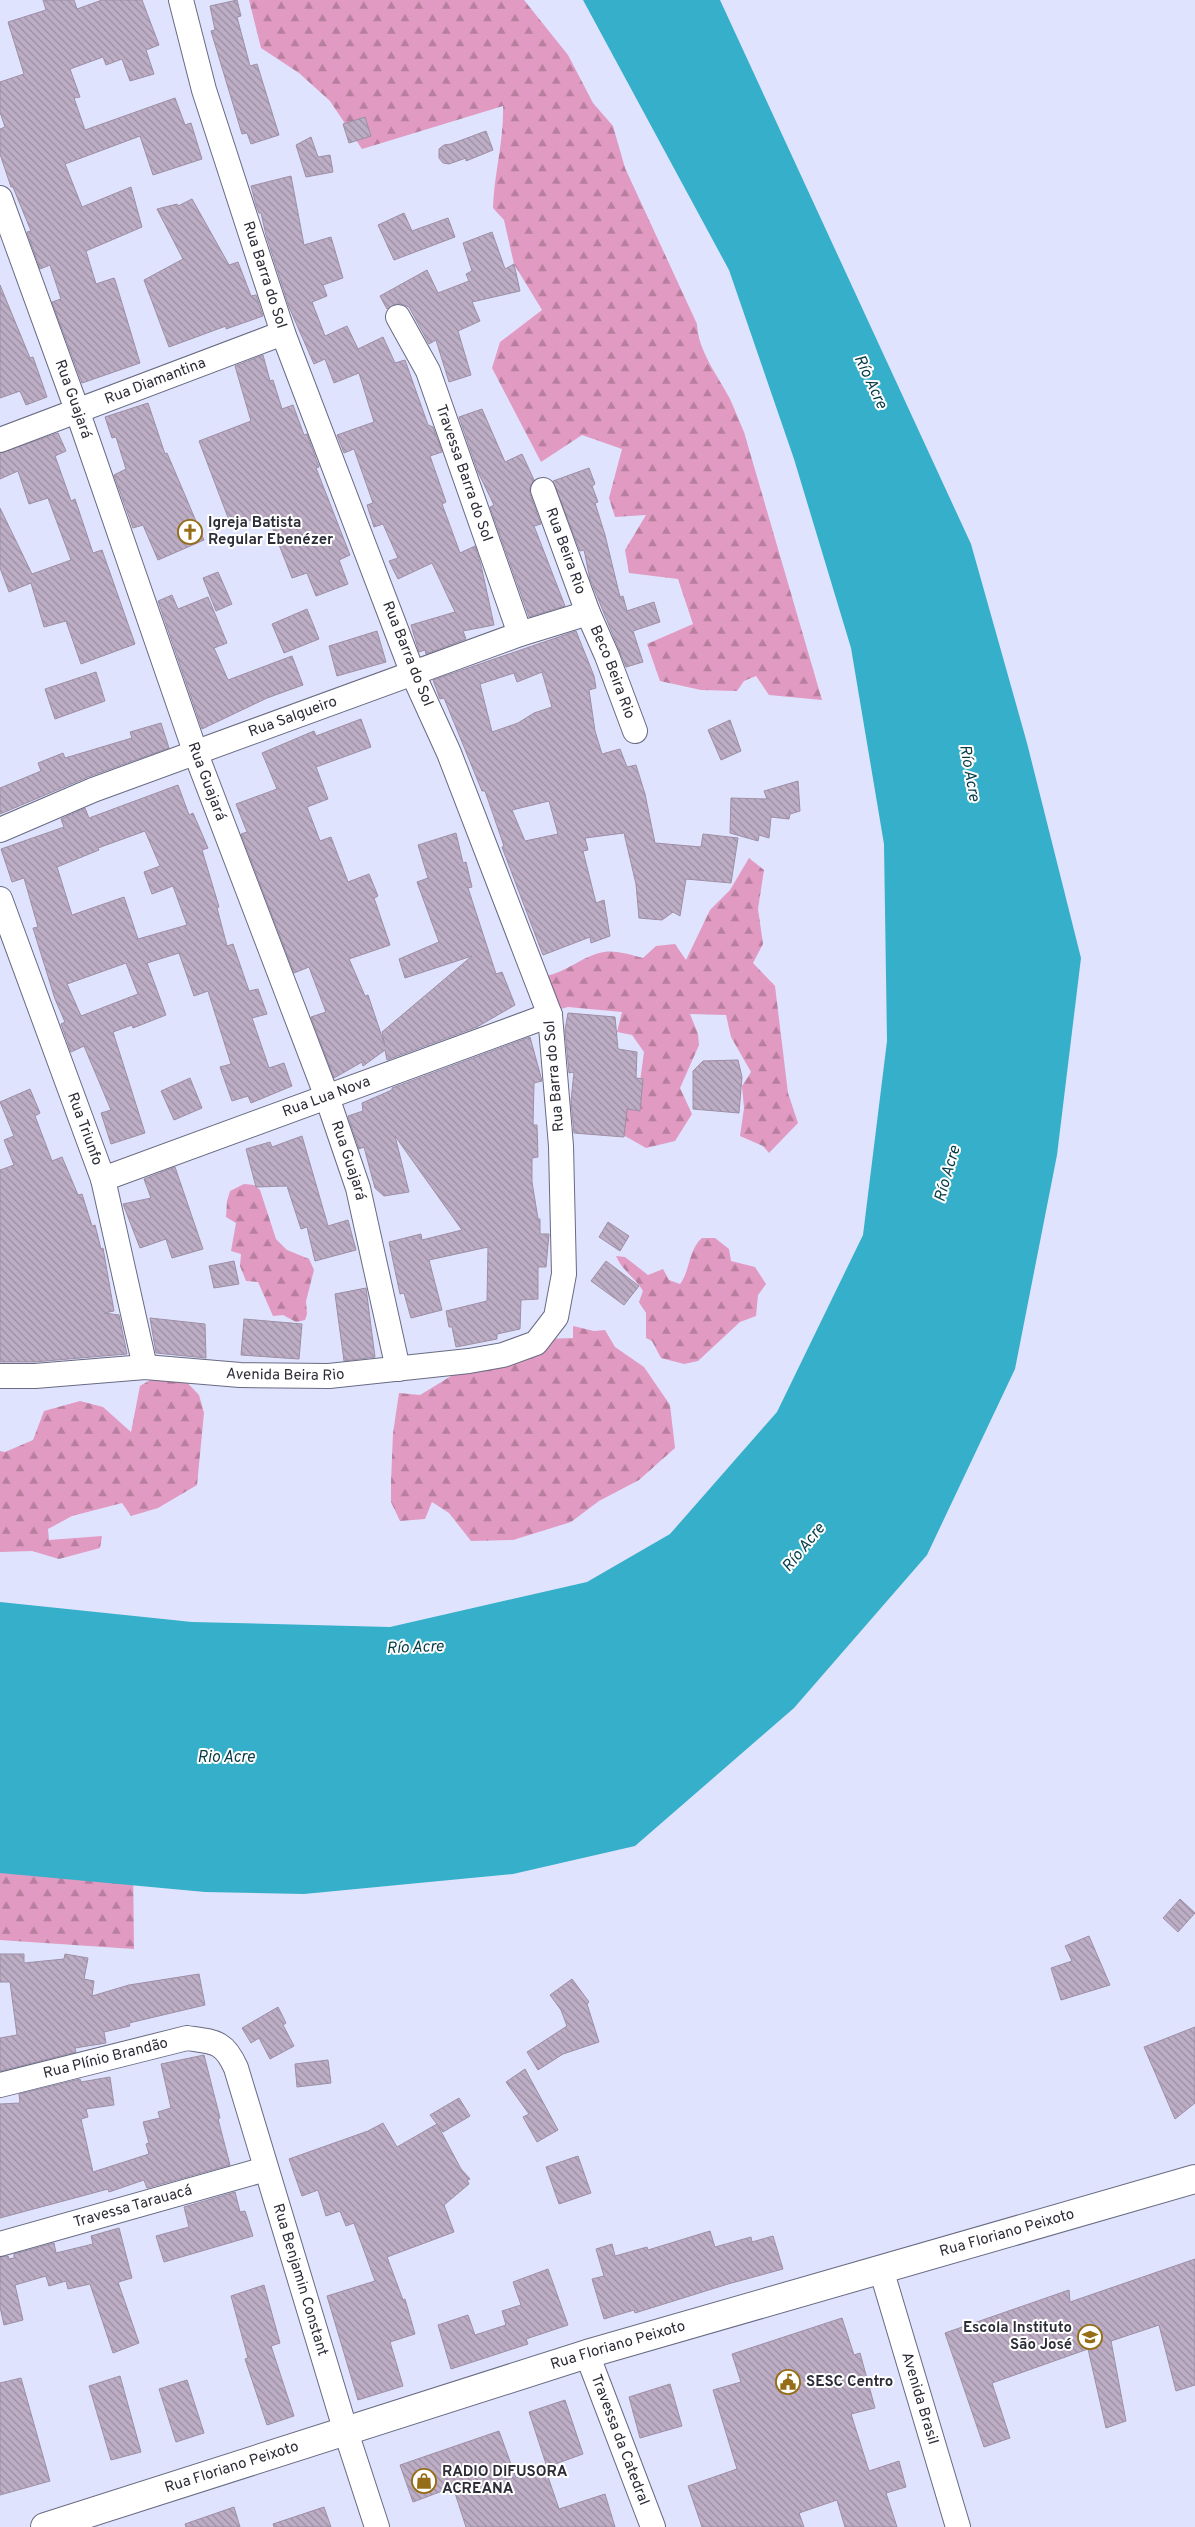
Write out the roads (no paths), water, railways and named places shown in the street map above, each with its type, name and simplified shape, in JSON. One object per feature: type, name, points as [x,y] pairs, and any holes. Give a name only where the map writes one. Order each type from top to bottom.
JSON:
[{"type":"main road","name":"Rua Floriano Peixoto","points":[[45,2527],[587,2354],[1195,2179]]},
{"type":"street","name":"Rua Barra do Sol","points":[[182,0],[204,90],[283,333],[413,674],[449,753],[550,1015],[561,1146],[564,1274],[556,1317]]},
{"type":"street","name":"Rua Guajará","points":[[0,198],[77,410],[196,754],[327,1097],[358,1188],[398,1369]]},
{"type":"street","name":"Travessa Barra do Sol","points":[[398,317],[428,371],[520,634]]},
{"type":"street","name":"Rua Diamantina","points":[[0,440],[283,333]]},
{"type":"street","name":"Rua Beira Rio","points":[[543,490],[588,613]]},
{"type":"street","name":"Rua Salgueiro","points":[[0,830],[93,790],[196,754],[520,634],[588,613]]},
{"type":"street","name":"Beco Beira Rio","points":[[588,613],[607,656],[635,731]]},
{"type":"street","name":"Rua Triunfo","points":[[0,899],[102,1179],[144,1367]]},
{"type":"street","name":"Rua Lua Nova","points":[[102,1179],[550,1015]]},
{"type":"street","name":"Avenida Beira Rio","points":[[0,1376],[35,1376],[144,1367],[240,1375],[329,1376],[398,1369],[469,1361],[524,1348],[536,1343],[556,1317]]},
{"type":"street","name":"Rua Plínio Brandão","points":[[0,2085],[187,2038],[211,2042]]},
{"type":"street","name":"Rua Benjamin Constant","points":[[211,2042],[228,2050],[236,2068],[346,2432],[377,2527]]},
{"type":"street","name":"Travessa Tarauacá","points":[[0,2244],[266,2169]]},
{"type":"street","name":"Avenida Brasil","points":[[881,2269],[958,2527]]},
{"type":"street","name":"Travessa da Catedral","points":[[587,2354],[653,2527]]},
{"type":"water","name":"Rio Acre","points":[[583,0],[720,0],[971,544],[1027,743],[1081,958],[1057,1155],[1015,1369],[927,1555],[794,1708],[635,1846],[513,1874],[304,1894],[205,1892],[0,1873],[0,1602],[192,1622],[390,1627],[587,1582],[670,1534],[777,1412],[863,1235],[887,1041],[884,844],[851,648],[794,459],[729,270]]},
{"type":"place","name":"Igreja Batista Regular Ebenézer","points":[[190,532]]},
{"type":"place","name":"Escola Instituto São José","points":[[1090,2337]]},
{"type":"place","name":"SESC Centro","points":[[788,2382]]},
{"type":"place","name":"RADIO DIFUSORA ACREANA","points":[[424,2481]]},
{"type":"water label","name":"Río Acre","points":[[870,382]]},
{"type":"water label","name":"Río Acre","points":[[969,773]]},
{"type":"water label","name":"Río Acre","points":[[948,1174]]},
{"type":"water label","name":"Río Acre","points":[[804,1548]]},
{"type":"water label","name":"Río Acre","points":[[415,1648]]}]
